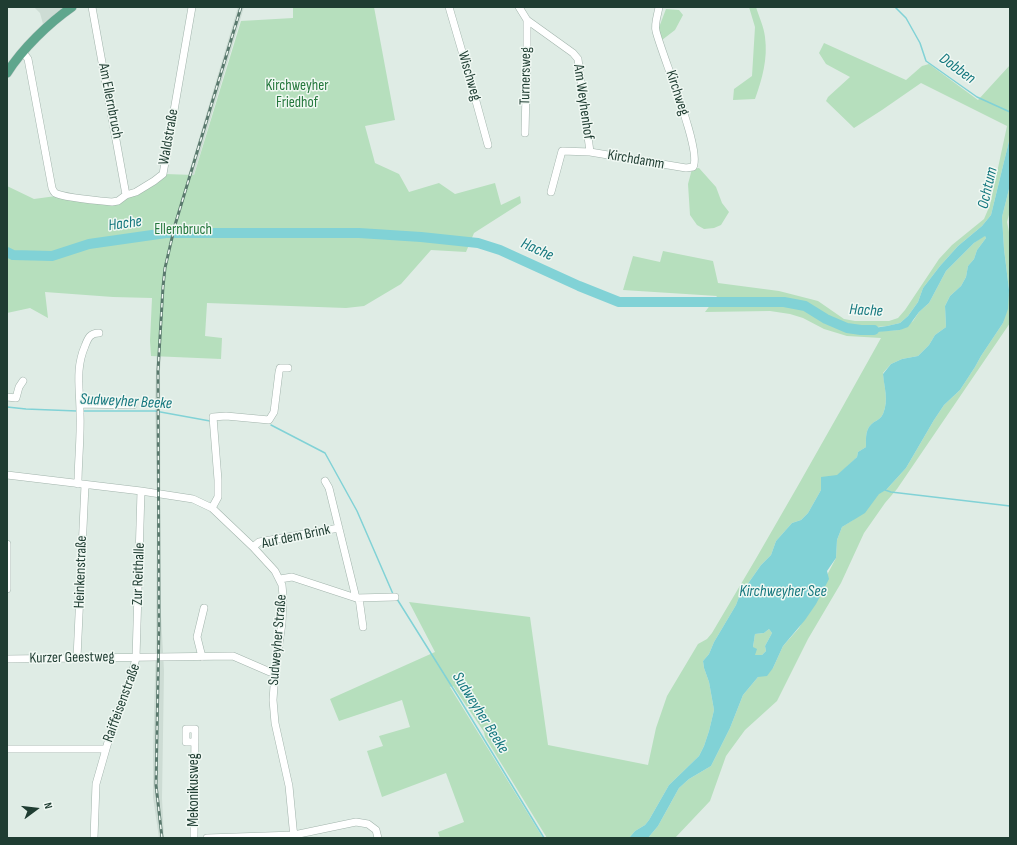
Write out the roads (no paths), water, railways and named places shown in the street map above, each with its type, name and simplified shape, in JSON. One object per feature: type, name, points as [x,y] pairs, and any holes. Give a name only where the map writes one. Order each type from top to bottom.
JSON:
[{"type":"main road","points":[[7,73],[23,52],[72,7]]},
{"type":"street","name":"Am Ellernbruch","points":[[92,7],[126,195]]},
{"type":"street","name":"Waldstraße","points":[[23,52],[28,59],[52,188],[56,194],[112,202],[118,201],[126,195],[136,192],[163,174],[192,7]]},
{"type":"street","name":"Wischweg","points":[[449,7],[488,145]]},
{"type":"street","name":"Am Weyhenhof","points":[[519,7],[527,20],[573,53],[578,59],[590,152]]},
{"type":"street","name":"Kirchweg","points":[[659,7],[656,31],[695,150],[695,164],[687,168],[681,168]]},
{"type":"street","name":"Turnersweg","points":[[524,133],[528,51],[527,20]]},
{"type":"street","name":"Kirchdamm","points":[[551,192],[562,151],[590,152],[681,168]]},
{"type":"street","name":"Heinkenstraße","points":[[77,658],[81,485],[78,367],[89,336],[94,333],[99,333]]},
{"type":"street","points":[[212,508],[218,497],[213,420],[226,416],[269,420],[274,412],[280,368],[288,368]]},
{"type":"street","points":[[7,397],[16,398],[19,387],[23,381]]},
{"type":"street","points":[[80,404],[133,405]]},
{"type":"street","name":"Sudweyher Straße","points":[[7,475],[194,499],[212,508],[253,547],[275,571],[280,579],[283,596],[282,623],[273,691],[274,711],[290,786],[294,837]]},
{"type":"street","name":"Auf dem Brink","points":[[325,481],[330,488],[364,626]]},
{"type":"street","name":"Zur Reithalle","points":[[136,658],[141,491]]},
{"type":"street","name":"Auf dem Brink","points":[[253,547],[259,542],[339,528]]},
{"type":"street","points":[[7,544],[7,589]]},
{"type":"street","points":[[280,579],[292,577],[358,598],[394,597]]},
{"type":"street","points":[[202,657],[197,637],[204,608]]},
{"type":"street","name":"Raiffeisenstraße","points":[[94,838],[96,784],[136,658],[234,656],[270,672],[275,672]]},
{"type":"street","name":"Kurzer Geestweg","points":[[7,659],[136,658]]},
{"type":"street","name":"Mekonikusweg","points":[[194,742],[194,838]]},
{"type":"street","points":[[7,749],[106,749]]},
{"type":"street","points":[[208,838],[294,837],[356,822],[368,824],[376,830],[378,838]]},
{"type":"water","name":"Kirchweyher See","points":[[1010,137],[1010,185],[1002,217],[1009,290],[1008,309],[1003,323],[960,390],[944,405],[906,468],[886,490],[879,494],[865,513],[842,527],[837,540],[836,558],[827,571],[829,579],[816,604],[805,620],[783,646],[773,668],[767,676],[758,677],[743,695],[730,728],[711,766],[689,779],[679,788],[658,826],[648,838],[629,838],[635,831],[645,825],[669,785],[699,756],[704,746],[714,710],[709,682],[703,661],[709,654],[739,597],[745,592],[747,585],[761,565],[771,555],[776,541],[792,523],[801,520],[808,513],[821,490],[821,477],[837,475],[857,457],[858,452],[866,447],[866,436],[869,427],[881,417],[885,409],[886,394],[883,374],[891,364],[902,359],[918,356],[929,345],[935,335],[946,327],[945,306],[950,296],[961,286],[966,277],[968,266],[974,259],[977,250],[986,238],[985,236],[974,243],[946,271],[929,303],[919,312],[908,327],[900,330],[877,332],[866,332],[861,330],[900,323],[908,316],[918,302],[923,288],[940,266],[958,246],[982,226],[991,215]],"holes":[[[769,629],[772,633],[765,646],[766,651],[762,655],[755,655],[757,649],[753,647],[755,634],[764,633]]]},
{"type":"waterway","name":"Dobben","points":[[895,7],[906,18],[920,43],[926,61],[977,97],[1010,112]]},
{"type":"waterway","name":"Hache","points":[[7,252],[13,255],[52,256],[89,244],[166,233],[359,233],[421,237],[478,243],[500,250],[579,286],[619,302],[784,302],[805,306],[826,319],[847,328],[874,330]]},
{"type":"waterway","name":"Sudweyher Beeke","points":[[7,407],[77,411]]},
{"type":"waterway","name":"Sudweyher Beeke","points":[[83,411],[155,411],[210,421]]},
{"type":"waterway","name":"Sudweyher Beeke","points":[[271,425],[325,453],[357,511],[393,594]]},
{"type":"waterway","points":[[885,490],[891,492],[1010,506]]},
{"type":"waterway","name":"Sudweyher Beeke","points":[[397,599],[544,838]]},
{"type":"railway","points":[[162,838],[156,785],[159,625],[158,371],[163,287],[165,268],[175,225],[241,7]]},
{"type":"park label","name":"Kirchweyher Friedhof","points":[[297,94]]},
{"type":"park label","name":"Ellernbruch","points":[[183,230]]},
{"type":"water label","name":"Ochtum","points":[[988,188]]}]
